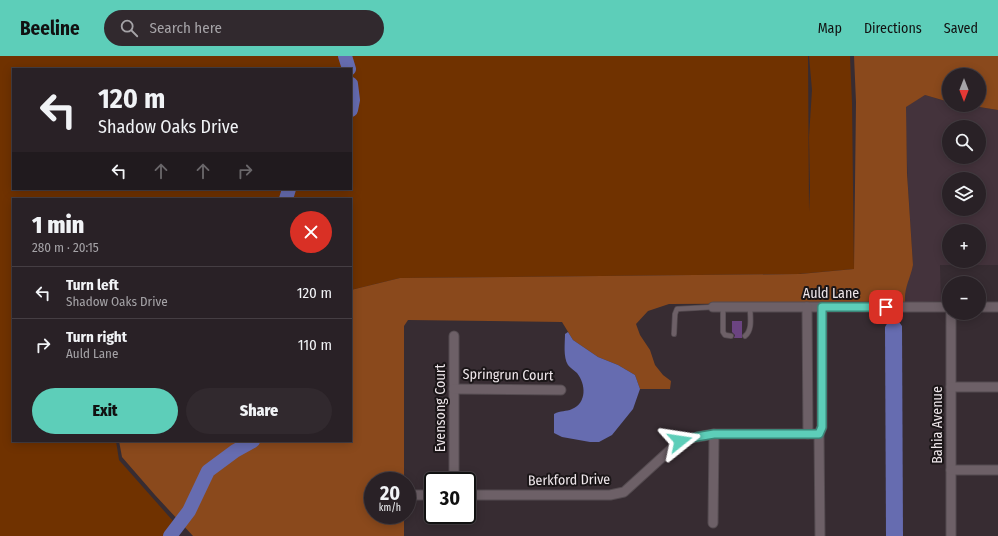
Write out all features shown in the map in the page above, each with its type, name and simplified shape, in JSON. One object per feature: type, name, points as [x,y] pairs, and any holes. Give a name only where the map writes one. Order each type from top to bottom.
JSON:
[{"type":"street","name":"Auld Lane","points":[[718,307],[942,307]]},
{"type":"street","points":[[807,307],[808,434]]},
{"type":"street","points":[[820,536],[819,434],[822,427],[822,307]]},
{"type":"street","points":[[986,307],[998,307]]},
{"type":"street","name":"Bahia Avenue","points":[[951,320],[951,536]]},
{"type":"street","name":"Evensong Court","points":[[454,336],[454,472]]},
{"type":"street","points":[[951,387],[998,387]]},
{"type":"street","name":"Springrun Court","points":[[454,388],[561,390]]},
{"type":"street","points":[[713,523],[714,434]]},
{"type":"street","name":"Berkford Drive","points":[[476,495],[610,495],[624,492],[680,441],[714,434],[819,434]]},
{"type":"street","points":[[951,470],[998,470]]},
{"type":"lane","points":[[674,334],[675,314],[677,309],[718,307],[725,335],[731,336]]},
{"type":"lane","points":[[745,336],[749,333],[750,329],[750,307]]},
{"type":"shaded area","points":[[0,56],[808,56],[809,212],[809,137],[812,90],[809,56],[850,56],[854,269],[798,274],[400,278],[352,290],[352,198],[12,198],[12,442],[116,442],[119,460],[173,521],[165,536],[0,536]]},
{"type":"shaded area","points":[[854,56],[998,56],[998,110],[986,108],[986,68],[942,68],[942,100],[925,95],[906,107],[907,173],[913,265],[906,288],[905,303],[669,304],[648,311],[636,324],[640,335],[650,350],[655,365],[663,375],[671,381],[670,389],[640,389],[635,375],[618,365],[598,357],[573,340],[562,322],[408,320],[404,326],[404,472],[364,472],[364,524],[404,524],[404,536],[193,536],[122,457],[119,442],[352,442],[352,290],[400,278],[800,274],[854,269],[856,102]]},
{"type":"shaded area","points":[[925,95],[942,100],[942,112],[986,112],[986,108],[998,110],[998,265],[986,265],[986,224],[942,224],[942,265],[940,265],[941,301],[905,303],[904,291],[913,265],[905,107]]},
{"type":"water","points":[[894,320],[899,322],[902,326],[903,536],[886,536],[885,327],[888,322]]},
{"type":"water","points":[[568,332],[573,340],[598,357],[618,365],[635,375],[640,389],[633,409],[612,435],[599,442],[590,442],[562,437],[554,433],[554,414],[570,410],[577,406],[583,398],[584,393],[580,377],[566,362],[565,334]]},
{"type":"building","points":[[732,321],[742,321],[742,338],[734,338],[735,335],[732,332]]},
{"type":"waterway","points":[[345,56],[349,68]]},
{"type":"waterway","points":[[352,92],[352,105]]},
{"type":"waterway","points":[[286,198],[289,190]]},
{"type":"waterway","points":[[170,536],[189,511],[208,471],[235,451],[251,442]]},
{"type":"route","points":[[680,441],[714,434],[819,434],[822,427],[822,307],[886,307]]}]
